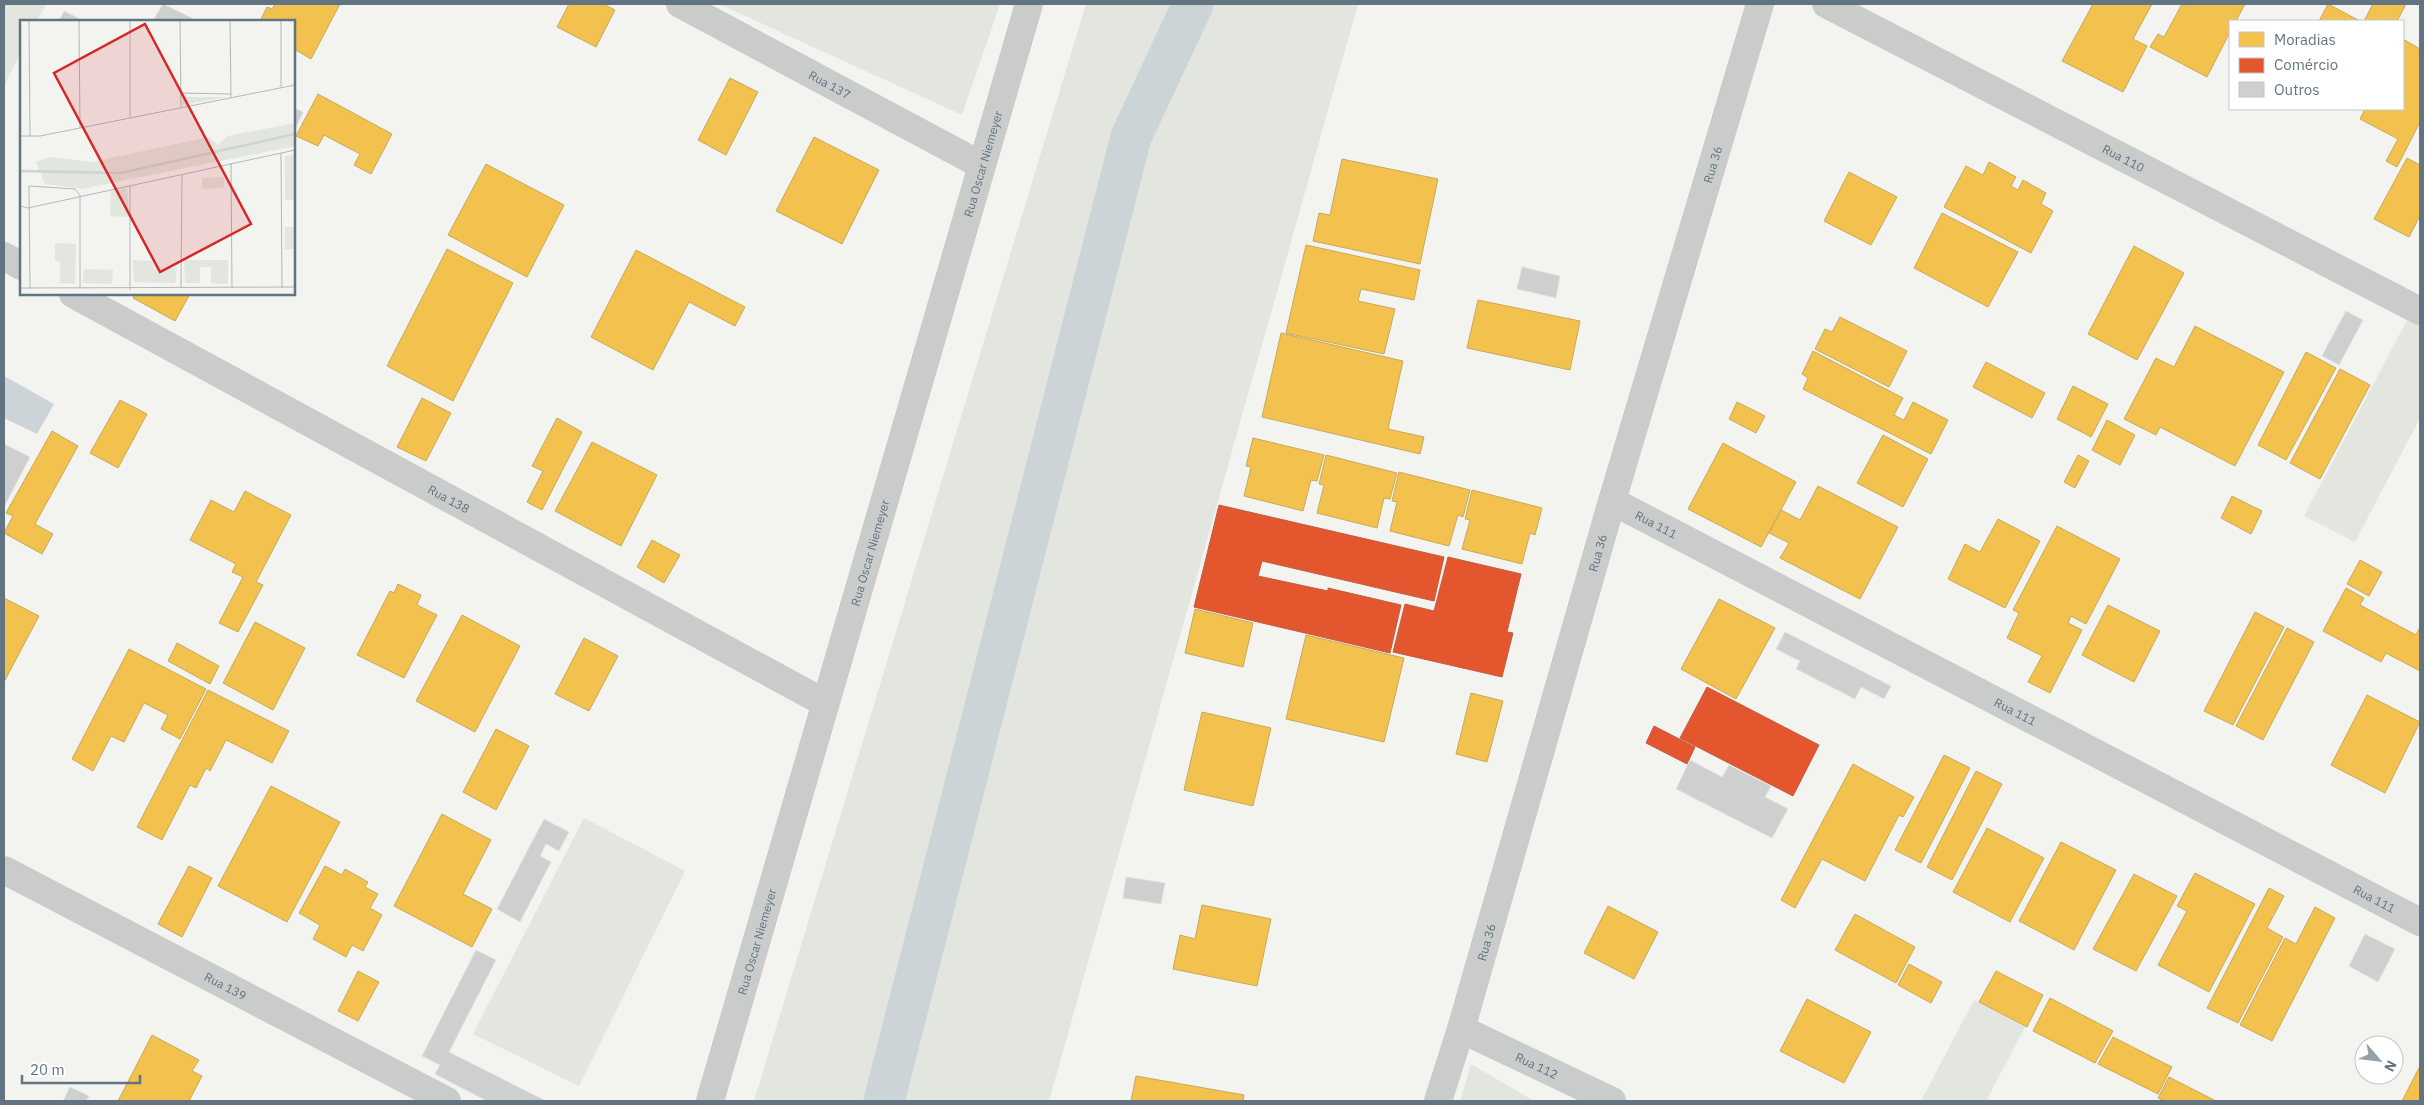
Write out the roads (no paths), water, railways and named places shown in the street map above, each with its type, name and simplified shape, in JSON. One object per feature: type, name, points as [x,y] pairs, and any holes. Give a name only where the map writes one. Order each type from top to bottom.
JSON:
[{"type":"street","name":"Rua 137","points":[[680,4],[981,164]]},
{"type":"street","name":"Rua Oscar Niemeyer","points":[[710,1101],[1029,4]]},
{"type":"street","name":"Rua 36","points":[[1438,1101],[1461,1029],[1612,501],[1760,4]]},
{"type":"street","name":"Rua 110","points":[[1826,4],[2420,311]]},
{"type":"street","points":[[4,256],[20,265]]},
{"type":"street","name":"Rua 138","points":[[75,295],[825,703]]},
{"type":"street","name":"Rua 111","points":[[1612,501],[2420,922]]},
{"type":"street","name":"Rua 139","points":[[4,870],[447,1101]]},
{"type":"street","name":"Rua 112","points":[[1461,1029],[1598,1098]]},
{"type":"waterway","points":[[884,1101],[1131,137],[1193,4]]}]
